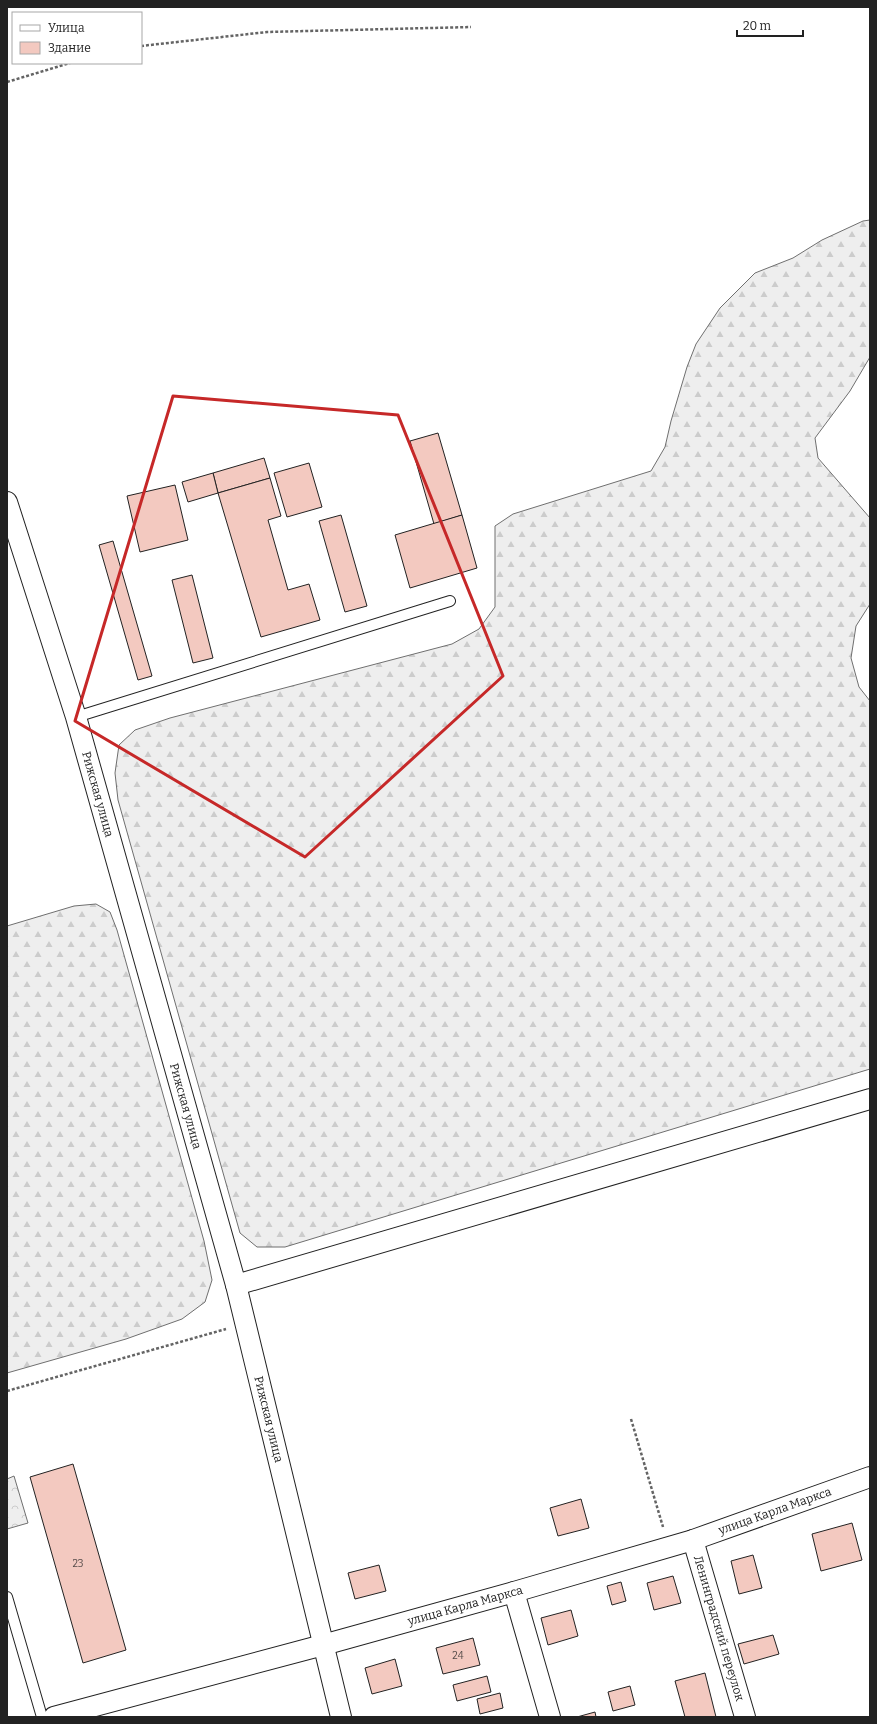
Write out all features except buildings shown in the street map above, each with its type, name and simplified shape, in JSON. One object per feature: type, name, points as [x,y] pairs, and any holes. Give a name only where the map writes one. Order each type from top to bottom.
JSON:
[{"type":"street","name":"Рижская улица","points":[[7,502],[76,717],[236,1285],[341,1717]]},
{"type":"street","points":[[236,1285],[870,1099]]},
{"type":"street","name":"улица Карла Маркса","points":[[54,1717],[514,1592],[693,1540],[868,1484]]},
{"type":"street","name":"Ленинградский переулок","points":[[693,1540],[745,1717]]},
{"type":"street","points":[[514,1592],[550,1717]]},
{"type":"lane","points":[[76,717],[450,601]]},
{"type":"lane","points":[[7,1599],[42,1717]]},
{"type":"path","points":[[142,46],[267,32],[472,27]]},
{"type":"path","points":[[7,82],[67,64]]},
{"type":"path","points":[[7,1391],[245,1324]]},
{"type":"path","points":[[631,1419],[669,1547]]},
{"type":"highlighted area","points":[[173,396],[398,415],[503,676],[305,857],[75,721]]},
{"type":"green space","points":[[870,220],[870,357],[850,391],[815,438],[818,458],[870,518],[870,604],[856,626],[851,658],[859,687],[870,701],[870,1069],[285,1247],[257,1247],[240,1233],[118,800],[115,773],[119,745],[135,730],[170,718],[452,644],[479,629],[495,607],[495,526],[513,514],[651,471],[665,447],[687,367],[696,344],[720,308],[755,273],[793,258],[822,240],[863,221]]},
{"type":"green space","points":[[96,904],[110,912],[117,930],[204,1241],[212,1280],[205,1302],[182,1319],[126,1339],[7,1373],[7,926],[74,906]]},
{"type":"green space","points":[[14,1476],[28,1523],[7,1529],[7,1479]]}]
